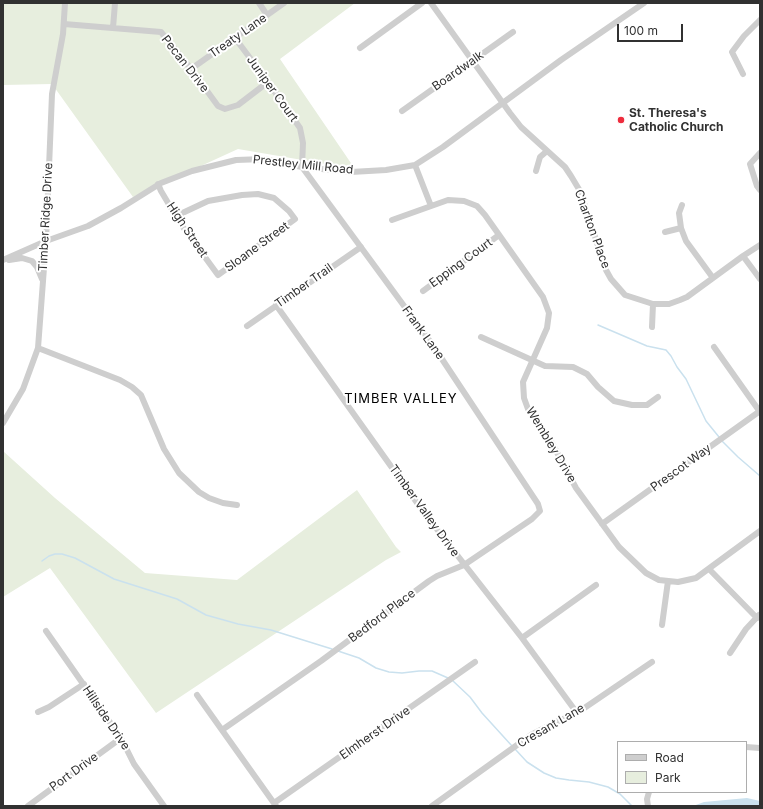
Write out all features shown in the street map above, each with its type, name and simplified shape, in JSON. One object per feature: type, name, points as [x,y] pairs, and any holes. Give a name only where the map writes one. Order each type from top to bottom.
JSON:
[{"type":"street","name":"Timber Ridge Drive","points":[[3,423],[23,389],[38,348],[46,242],[52,94],[64,24],[65,3]]},
{"type":"street","points":[[112,28],[115,3]]},
{"type":"street","points":[[259,3],[267,15]]},
{"type":"street","name":"Treaty Lane","points":[[191,69],[284,3]]},
{"type":"street","points":[[360,48],[422,3]]},
{"type":"street","name":"Charlton Place","points":[[430,3],[521,127],[565,167],[580,190],[606,270],[611,279],[625,295],[653,304],[669,304],[680,300],[760,245]]},
{"type":"street","name":"Prestley Mill Road","points":[[3,261],[88,226],[121,208],[158,184],[192,171],[236,160],[264,160],[302,167],[351,172],[386,170],[415,165],[443,147],[561,60],[644,3]]},
{"type":"street","points":[[743,74],[732,52],[744,36],[760,20]]},
{"type":"street","name":"Pecan Drive","points":[[64,24],[161,32],[218,106],[225,109],[238,106],[268,82]]},
{"type":"street","name":"Boardwalk","points":[[402,111],[513,32]]},
{"type":"street","name":"Juniper Court","points":[[235,38],[300,128],[303,143],[302,167]]},
{"type":"street","points":[[536,171],[540,157],[547,151]]},
{"type":"street","points":[[760,153],[750,164],[757,186],[760,190]]},
{"type":"street","points":[[415,165],[431,206]]},
{"type":"street","name":"Frank Lane","points":[[302,167],[432,344],[538,504]]},
{"type":"street","name":"High Street","points":[[158,184],[176,216],[218,275]]},
{"type":"street","name":"Sloane Street","points":[[176,216],[208,201],[242,194],[258,194],[274,198],[289,211],[295,219],[218,275]]},
{"type":"street","name":"Wembley Drive","points":[[392,220],[448,200],[464,201],[477,206],[499,235],[543,297],[549,313],[547,328],[523,382],[524,398],[528,409],[552,443],[576,488],[619,547],[646,573],[659,580],[668,581],[678,582],[696,578],[760,531]]},
{"type":"street","points":[[682,205],[680,213],[681,228],[686,241],[713,278]]},
{"type":"street","points":[[665,232],[681,228]]},
{"type":"street","name":"Epping Court","points":[[423,291],[499,235]]},
{"type":"street","name":"Timber Trail","points":[[247,326],[361,247]]},
{"type":"street","points":[[743,256],[760,279]]},
{"type":"street","name":"Prestley Mill Road","points":[[3,261],[22,258],[32,262],[37,267],[43,281]]},
{"type":"street","points":[[652,327],[653,304]]},
{"type":"street","name":"Timber Valley Drive","points":[[276,305],[425,514],[464,566],[522,638],[577,713]]},
{"type":"street","points":[[481,337],[545,366],[574,367],[587,374],[598,387],[614,401],[632,405],[647,405],[658,396]]},
{"type":"street","points":[[714,346],[760,412]]},
{"type":"street","points":[[38,348],[120,380],[141,395],[164,449],[182,476],[199,492],[209,498],[223,503],[237,505]]},
{"type":"street","name":"Prescot Way","points":[[602,524],[760,412]]},
{"type":"street","name":"Bedford Place","points":[[222,730],[320,661],[429,581],[437,576],[464,566],[532,519],[540,511],[538,504]]},
{"type":"street","points":[[709,569],[759,616],[746,629],[730,653]]},
{"type":"street","points":[[662,625],[668,581]]},
{"type":"street","points":[[522,638],[596,585]]},
{"type":"street","name":"Hillside Drive","points":[[46,631],[121,738],[134,764],[164,806]]},
{"type":"street","name":"Elmherst Drive","points":[[275,805],[475,662]]},
{"type":"street","name":"Cresant Lane","points":[[432,806],[531,735],[577,713],[652,662]]},
{"type":"street","points":[[38,712],[49,707],[84,684]]},
{"type":"street","points":[[197,695],[275,805]]},
{"type":"street","name":"Port Drive","points":[[28,806],[121,738]]},
{"type":"street","points":[[747,747],[760,748]]},
{"type":"street","points":[[648,806],[647,799],[649,793]]},
{"type":"green space","points":[[3,3],[355,3],[280,59],[355,169],[238,149],[133,197],[52,84],[3,85]]},
{"type":"green space","points":[[3,451],[55,498],[145,573],[237,580],[357,490],[401,552],[386,560],[156,713],[50,568],[3,597]]},
{"type":"water","points":[[747,798],[760,801],[760,806],[693,806],[704,802]]},
{"type":"waterway","points":[[598,325],[647,346],[666,350],[686,379],[706,421],[719,437]]},
{"type":"waterway","points":[[721,440],[760,476]]},
{"type":"waterway","points":[[42,561],[49,556],[62,554],[75,558],[114,579],[177,599],[206,615],[238,624],[271,630],[332,649]]},
{"type":"waterway","points":[[338,651],[359,658],[376,668],[389,672],[402,673],[432,671],[448,678]]},
{"type":"waterway","points":[[453,681],[470,697],[482,713],[512,746]]},
{"type":"waterway","points":[[515,749],[527,762],[544,773],[556,778],[589,782],[608,787],[617,792]]},
{"type":"waterway","points":[[618,793],[632,806]]},
{"type":"place","name":"St. Theresa's Catholic Church","points":[[621,120]]},
{"type":"district","name":"TIMBER VALLEY","points":[[401,399]]}]
